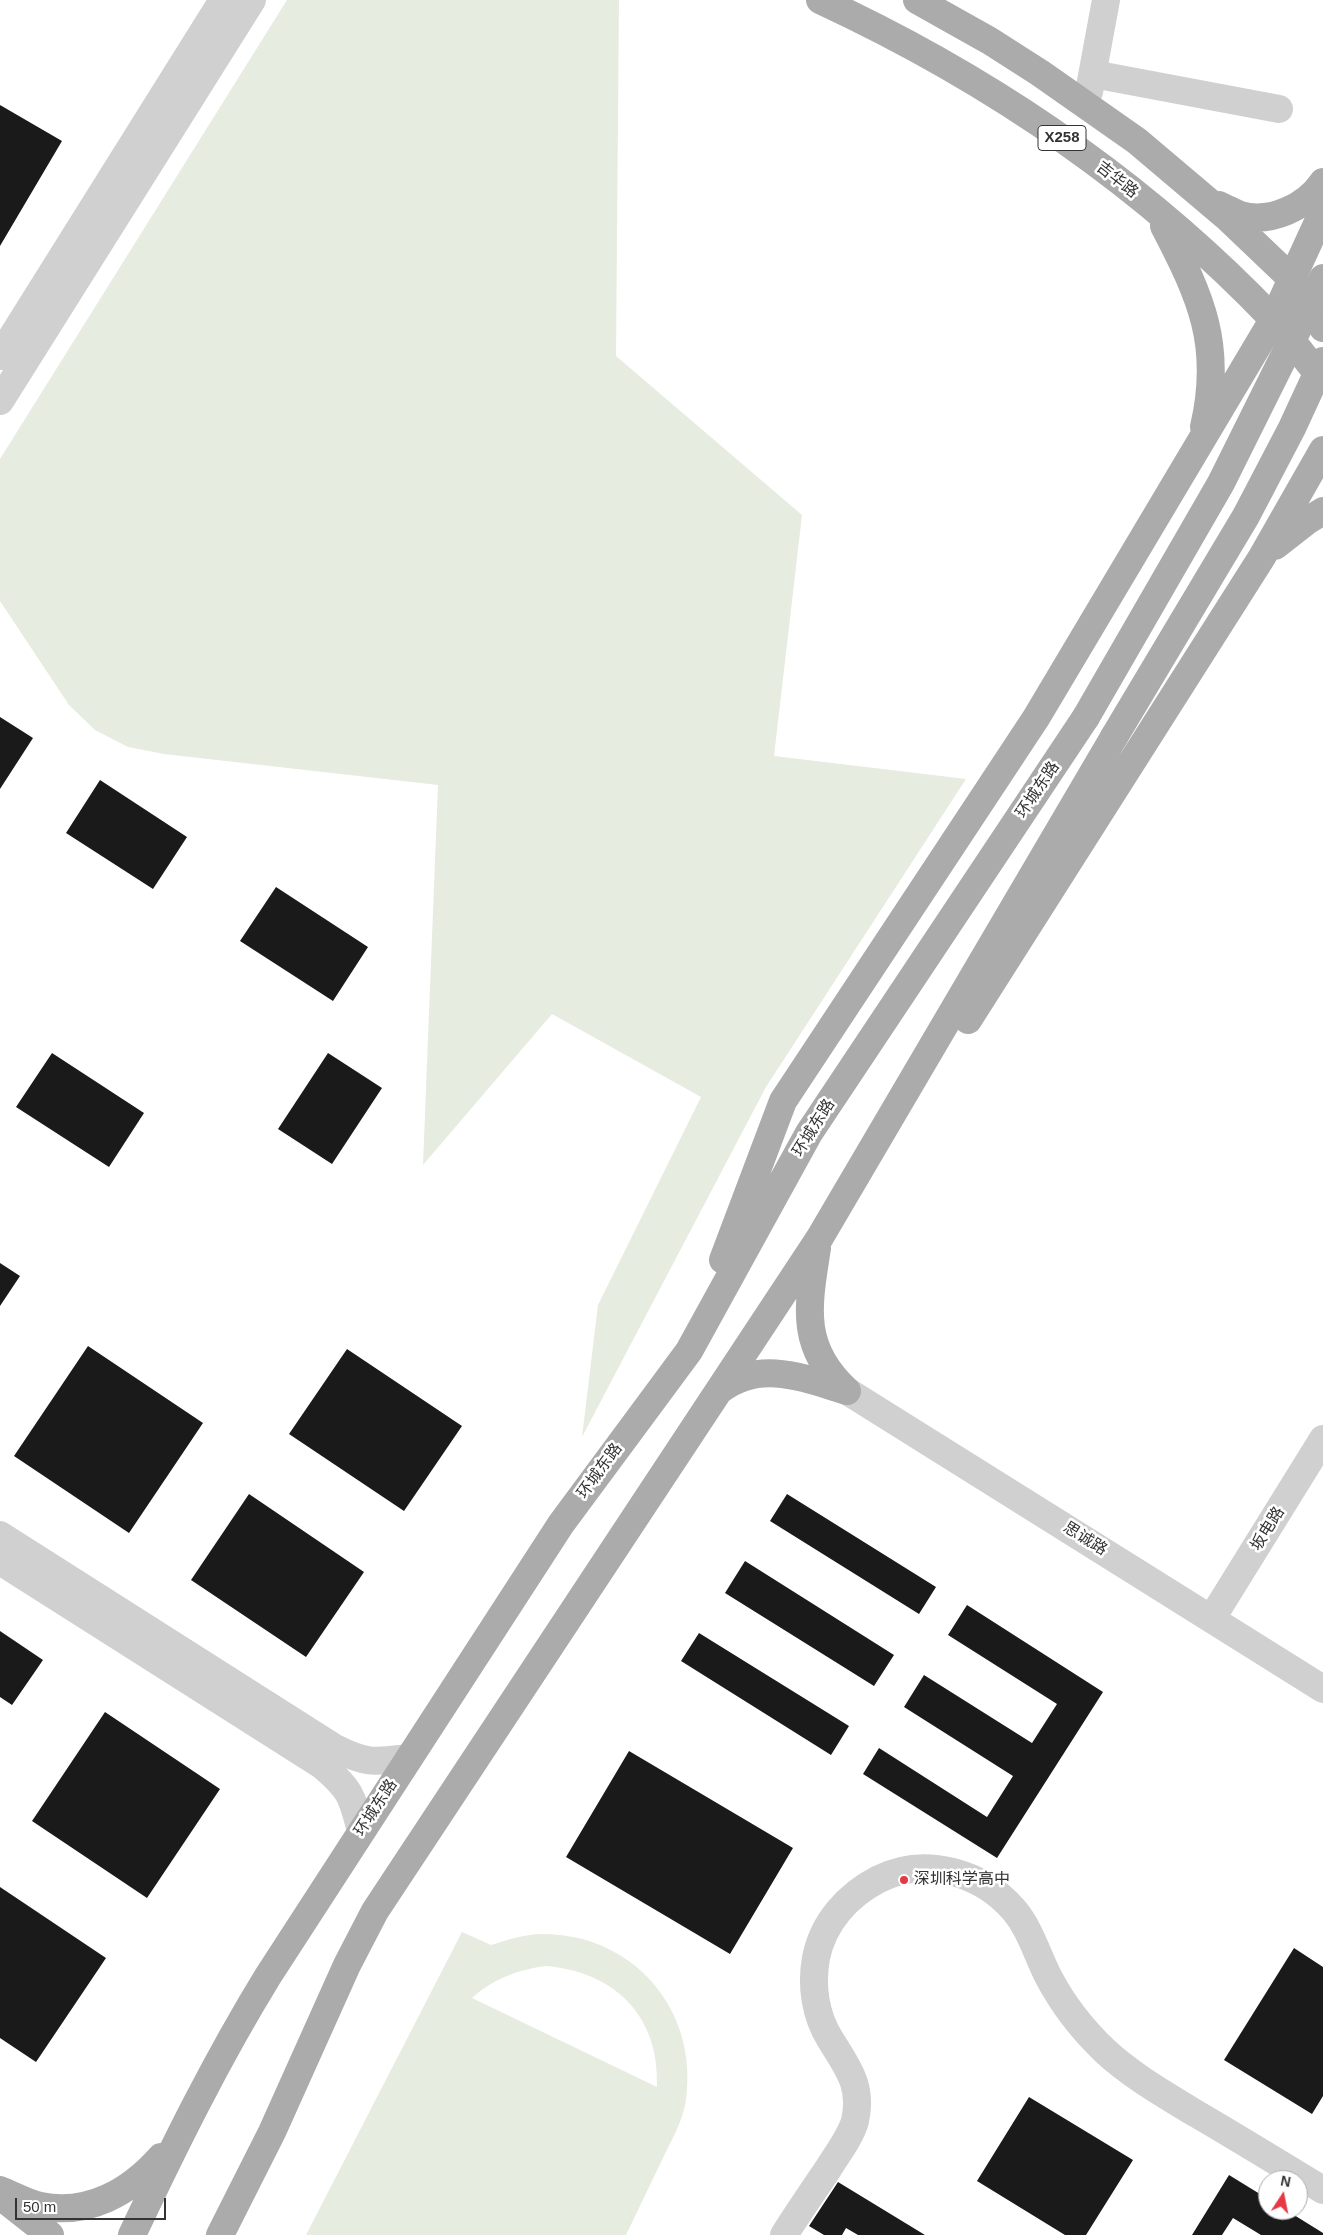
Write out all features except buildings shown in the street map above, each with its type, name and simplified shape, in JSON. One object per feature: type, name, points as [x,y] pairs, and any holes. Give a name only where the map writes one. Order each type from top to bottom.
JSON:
[{"type":"main road","name":"吉华路","points":[[820,0],[918,48],[992,92],[1064,140],[1156,211],[1274,320],[1323,380]]},
{"type":"main road","name":"X258","points":[[916,0],[990,41],[1086,104],[1137,142],[1206,199],[1292,279],[1323,328]]},
{"type":"main road","points":[[1206,199],[1240,215],[1266,216],[1291,210],[1312,195],[1323,182]]},
{"type":"main road","points":[[1156,211],[1193,282],[1208,331],[1211,373],[1209,406],[1194,455]]},
{"type":"main road","points":[[689,1351],[783,1101],[1036,718],[1274,320],[1323,211]]},
{"type":"main road","name":"环城东路","points":[[132,2235],[177,2139],[230,2037],[360,1831],[561,1524],[689,1351],[809,1133],[1086,717],[1222,483],[1323,278]]},
{"type":"main road","points":[[220,2235],[272,2132],[346,1965],[375,1911],[818,1239],[1246,516],[1292,428],[1323,362]]},
{"type":"main road","points":[[847,1391],[824,1364],[814,1344],[810,1330],[809,1300],[818,1239],[868,1174],[1028,927],[1262,557],[1323,450]]},
{"type":"main road","points":[[1262,557],[1307,521],[1323,511]]},
{"type":"main road","points":[[717,1393],[740,1378],[767,1372],[794,1376],[847,1391]]},
{"type":"main road","points":[[234,2235],[272,2132]]},
{"type":"main road","points":[[0,2190],[40,2206],[64,2208],[88,2205],[112,2196],[134,2184],[177,2139]]},
{"type":"main road","points":[[0,2196],[50,2235]]},
{"type":"street","points":[[0,356],[223,0]]},
{"type":"street","points":[[0,402],[252,0]]},
{"type":"street","points":[[1086,104],[1106,0]]},
{"type":"street","points":[[1093,74],[1279,109]]},
{"type":"street","name":"思诚路","points":[[847,1391],[1323,1688]]},
{"type":"street","name":"坂电路","points":[[1212,1618],[1323,1439]]},
{"type":"street","points":[[0,1535],[335,1748],[354,1757],[372,1762],[408,1758]]},
{"type":"street","points":[[0,1561],[323,1766],[340,1781],[352,1798],[360,1831]]},
{"type":"street","points":[[784,2235],[844,2143],[854,2123],[858,2101],[854,2078],[844,2058],[829,2038],[818,2012],[813,1984],[816,1956],[826,1930],[841,1906],[862,1888],[888,1875],[915,1869],[944,1870],[971,1878],[995,1892],[1015,1911],[1030,1936],[1049,1978],[1074,2017],[1105,2051],[1141,2080],[1323,2190]]},
{"type":"shaded area","points":[[287,0],[619,0],[616,356],[802,515],[774,756],[966,779],[766,1087],[582,1437],[598,1305],[701,1097],[552,1014],[423,1165],[438,785],[164,754],[128,747],[95,730],[69,705],[0,601],[0,459]]},
{"type":"shaded area","points":[[462,1932],[491,1945],[539,1934],[573,1937],[603,1946],[630,1962],[652,1982],[670,2007],[682,2035],[687,2067],[686,2100],[676,2131],[626,2235],[306,2235]],"holes":[[[545,1966],[570,1970],[592,1977],[612,1988],[628,2002],[641,2019],[650,2039],[656,2062],[657,2087],[472,1998],[480,1991],[506,1976],[525,1970]]]},
{"type":"place","name":"深圳科学高中","points":[[904,1880]]}]
